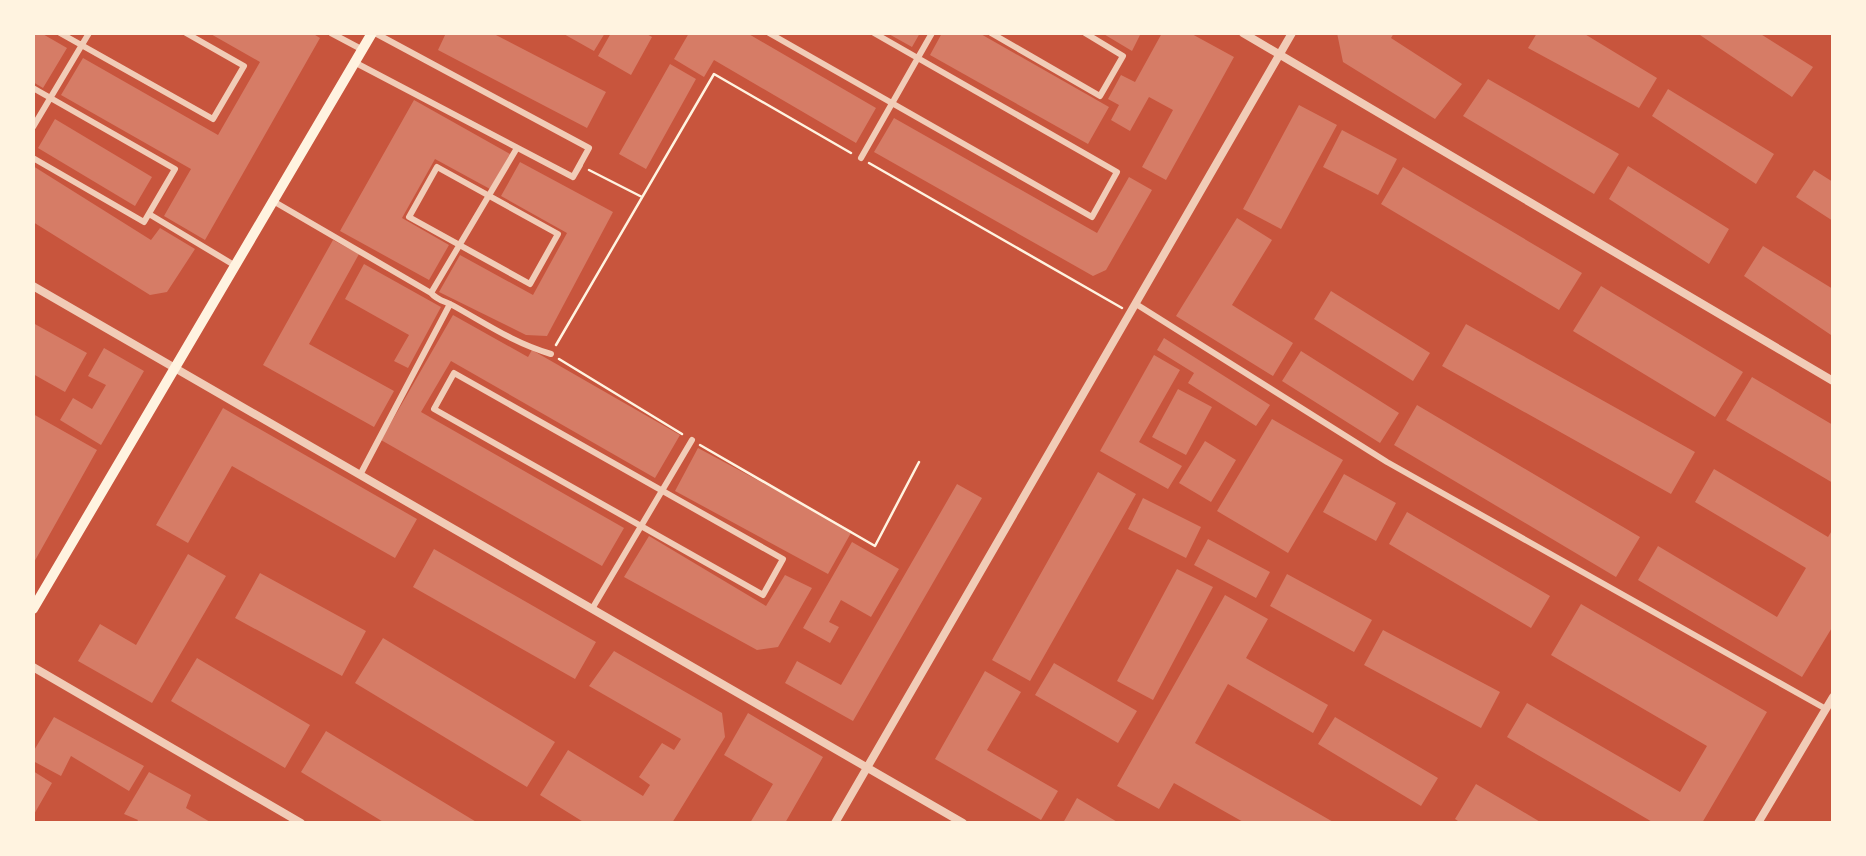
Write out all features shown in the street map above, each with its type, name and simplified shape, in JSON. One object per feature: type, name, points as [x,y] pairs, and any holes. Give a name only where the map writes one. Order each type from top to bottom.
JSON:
[{"type":"main road","points":[[33,609],[373,33]]},
{"type":"street","points":[[60,33],[213,120],[244,66],[186,33]]},
{"type":"street","points":[[33,127],[89,33]]},
{"type":"street","points":[[331,33],[363,50]]},
{"type":"street","points":[[373,33],[589,148],[573,177]]},
{"type":"street","points":[[769,33],[1092,217],[1117,172],[874,33]]},
{"type":"street","points":[[861,158],[932,33]]},
{"type":"street","points":[[991,33],[1100,96],[1123,56],[1085,33]]},
{"type":"street","points":[[1243,33],[1833,381]]},
{"type":"street","points":[[835,823],[1292,33]]},
{"type":"street","points":[[356,63],[573,177]]},
{"type":"street","points":[[33,88],[175,169],[144,222],[33,158]]},
{"type":"street","points":[[430,293],[517,148]]},
{"type":"street","points":[[573,177],[580,165]]},
{"type":"street","points":[[437,167],[489,195],[558,234],[530,284],[409,217],[437,167]]},
{"type":"street","points":[[273,201],[430,293],[437,300],[450,304],[521,345],[551,354]]},
{"type":"street","points":[[149,214],[234,265]]},
{"type":"street","points":[[33,286],[963,823]]},
{"type":"street","points":[[360,475],[450,304]]},
{"type":"street","points":[[1136,304],[1387,462],[1826,709]]},
{"type":"street","points":[[454,373],[660,490],[783,559],[763,595],[434,409],[454,373]]},
{"type":"street","points":[[592,609],[692,440]]},
{"type":"street","points":[[33,667],[300,823]]},
{"type":"street","points":[[1758,823],[1833,697]]},
{"type":"path","points":[[919,462],[875,546],[692,440],[551,354],[714,74],[1130,313]]},
{"type":"path","points":[[580,165],[642,197]]},
{"type":"building","points":[[33,33],[41,33],[67,48],[43,88],[33,82]]},
{"type":"building","points":[[209,33],[312,33],[320,38],[205,240],[164,216],[191,169],[61,95],[83,58],[218,135],[260,62]]},
{"type":"building","points":[[446,33],[492,33],[606,92],[587,128],[438,50]]},
{"type":"building","points":[[562,33],[605,33],[594,51]]},
{"type":"building","points":[[611,33],[645,33],[652,37],[631,75],[598,56]]},
{"type":"building","points":[[689,33],[747,33],[876,108],[856,143],[714,60],[704,77],[674,59]]},
{"type":"building","points":[[887,33],[920,33],[912,47]]},
{"type":"building","points":[[942,33],[979,33],[1109,107],[1088,144],[930,55]]},
{"type":"building","points":[[1102,33],[1141,33],[1132,51]]},
{"type":"building","points":[[1162,33],[1190,33],[1234,57],[1166,180],[1142,167],[1173,110],[1149,97],[1130,131],[1111,120],[1119,105],[1108,99],[1121,75],[1135,82]]},
{"type":"building","points":[[1337,33],[1394,33],[1391,38],[1462,84],[1435,119],[1343,62]]},
{"type":"building","points":[[1537,33],[1583,33],[1657,78],[1639,108],[1528,48]]},
{"type":"building","points":[[1697,33],[1759,33],[1813,67],[1792,97]]},
{"type":"building","points":[[670,64],[696,79],[646,169],[619,154]]},
{"type":"building","points":[[1488,79],[1619,154],[1594,194],[1463,116]]},
{"type":"building","points":[[1668,89],[1774,154],[1756,184],[1652,116]]},
{"type":"building","points":[[414,100],[510,154],[490,189],[435,159],[402,218],[449,245],[429,280],[340,231]]},
{"type":"building","points":[[1299,105],[1337,125],[1281,229],[1243,209]]},
{"type":"building","points":[[894,118],[1097,233],[1129,177],[1152,190],[1106,270],[1093,276],[874,152]]},
{"type":"building","points":[[55,119],[152,177],[135,206],[38,148]]},
{"type":"building","points":[[1342,130],[1397,159],[1378,195],[1323,167]]},
{"type":"building","points":[[520,162],[613,212],[547,336],[526,335],[439,292],[460,255],[533,295],[567,233],[501,196]]},
{"type":"building","points":[[33,166],[151,240],[160,228],[195,249],[167,292],[150,295],[33,222]]},
{"type":"building","points":[[1628,166],[1729,229],[1709,264],[1609,199]]},
{"type":"building","points":[[1403,167],[1582,273],[1559,310],[1381,204]]},
{"type":"building","points":[[1814,170],[1833,182],[1833,221],[1796,197]]},
{"type":"building","points":[[1237,218],[1272,240],[1232,305],[1293,343],[1273,376],[1176,316]]},
{"type":"building","points":[[333,240],[359,254],[309,344],[394,391],[374,427],[263,365]]},
{"type":"building","points":[[1763,246],[1833,289],[1831,335],[1744,276]]},
{"type":"building","points":[[364,264],[441,307],[408,368],[394,361],[409,335],[345,299]]},
{"type":"building","points":[[1601,286],[1743,372],[1715,417],[1573,331]]},
{"type":"building","points":[[1331,291],[1430,353],[1413,381],[1314,319]]},
{"type":"building","points":[[453,315],[528,357],[532,350],[680,435],[655,478],[451,361],[421,412],[624,528],[602,566],[381,440]]},
{"type":"building","points":[[33,323],[87,353],[65,392],[33,374]]},
{"type":"building","points":[[1466,324],[1695,452],[1671,494],[1442,366]]},
{"type":"building","points":[[1164,338],[1270,405],[1256,426],[1188,383],[1194,373],[1157,350]]},
{"type":"building","points":[[104,348],[144,371],[101,445],[60,420],[73,398],[92,409],[106,385],[88,376]]},
{"type":"building","points":[[1301,351],[1399,413],[1380,443],[1282,381]]},
{"type":"building","points":[[1154,355],[1180,370],[1139,442],[1182,466],[1168,489],[1100,451]]},
{"type":"building","points":[[1752,377],[1833,425],[1833,483],[1726,420]]},
{"type":"building","points":[[1178,389],[1212,407],[1186,455],[1152,437]]},
{"type":"building","points":[[1417,405],[1640,537],[1616,577],[1394,445]]},
{"type":"building","points":[[223,408],[417,519],[395,558],[232,466],[188,543],[156,525]]},
{"type":"building","points":[[33,414],[97,450],[33,564],[34,466]]},
{"type":"building","points":[[1272,419],[1343,460],[1288,553],[1217,511]]},
{"type":"building","points":[[1205,441],[1236,460],[1211,502],[1179,483]]},
{"type":"building","points":[[698,448],[852,531],[828,574],[675,491]]},
{"type":"building","points":[[1714,469],[1828,537],[1833,529],[1833,626],[1802,677],[1638,580],[1658,546],[1777,617],[1806,568],[1695,502]]},
{"type":"building","points":[[1098,472],[1136,494],[1030,681],[992,660]]},
{"type":"building","points":[[1344,474],[1396,503],[1376,541],[1323,512]]},
{"type":"building","points":[[957,484],[982,498],[853,721],[785,683],[797,661],[841,685]]},
{"type":"building","points":[[1143,498],[1201,527],[1186,558],[1128,529]]},
{"type":"building","points":[[1407,512],[1550,596],[1531,628],[1389,544]]},
{"type":"building","points":[[649,536],[766,606],[785,575],[812,588],[778,647],[757,650],[624,577]]},
{"type":"building","points":[[1208,539],[1270,572],[1256,598],[1194,565]]},
{"type":"building","points":[[852,542],[899,569],[871,617],[841,600],[829,622],[839,627],[830,643],[803,628]]},
{"type":"building","points":[[434,549],[596,642],[575,679],[413,587]]},
{"type":"building","points":[[188,554],[226,576],[152,703],[78,661],[100,624],[136,645]]},
{"type":"building","points":[[1177,569],[1213,587],[1153,700],[1117,681]]},
{"type":"building","points":[[260,573],[366,631],[342,676],[235,618]]},
{"type":"building","points":[[1287,574],[1372,620],[1354,652],[1270,606]]},
{"type":"building","points":[[1225,595],[1268,619],[1246,658],[1328,705],[1313,733],[1228,684],[1195,743],[1335,823],[1245,823],[1174,783],[1159,809],[1117,786]]},
{"type":"building","points":[[1581,604],[1767,712],[1702,823],[1654,823],[1507,737],[1527,703],[1680,792],[1707,746],[1551,655]]},
{"type":"building","points":[[1383,630],[1500,692],[1481,728],[1364,665]]},
{"type":"building","points":[[383,638],[555,742],[527,787],[355,683]]},
{"type":"building","points":[[614,651],[722,713],[725,737],[672,823],[585,823],[540,795],[568,750],[643,796],[650,785],[639,777],[662,743],[674,750],[681,739],[589,686]]},
{"type":"building","points":[[197,658],[310,725],[285,768],[171,701]]},
{"type":"building","points":[[1054,663],[1137,711],[1118,743],[1035,695]]},
{"type":"building","points":[[985,671],[1021,692],[987,750],[1058,791],[1041,820],[935,759]]},
{"type":"building","points":[[748,713],[823,757],[785,823],[750,823],[773,784],[724,755]]},
{"type":"building","points":[[54,717],[144,766],[129,791],[71,756],[61,776],[33,761],[33,752]]},
{"type":"building","points":[[1335,717],[1438,778],[1421,806],[1318,744]]},
{"type":"building","points":[[326,731],[478,823],[385,823],[301,772]]},
{"type":"building","points":[[33,771],[52,783],[33,816]]},
{"type":"building","points":[[149,772],[191,795],[186,808],[212,823],[136,823],[138,820],[124,814]]},
{"type":"building","points":[[1476,784],[1542,823],[1461,823],[1455,819]]},
{"type":"building","points":[[1077,798],[1119,823],[1063,823]]}]
